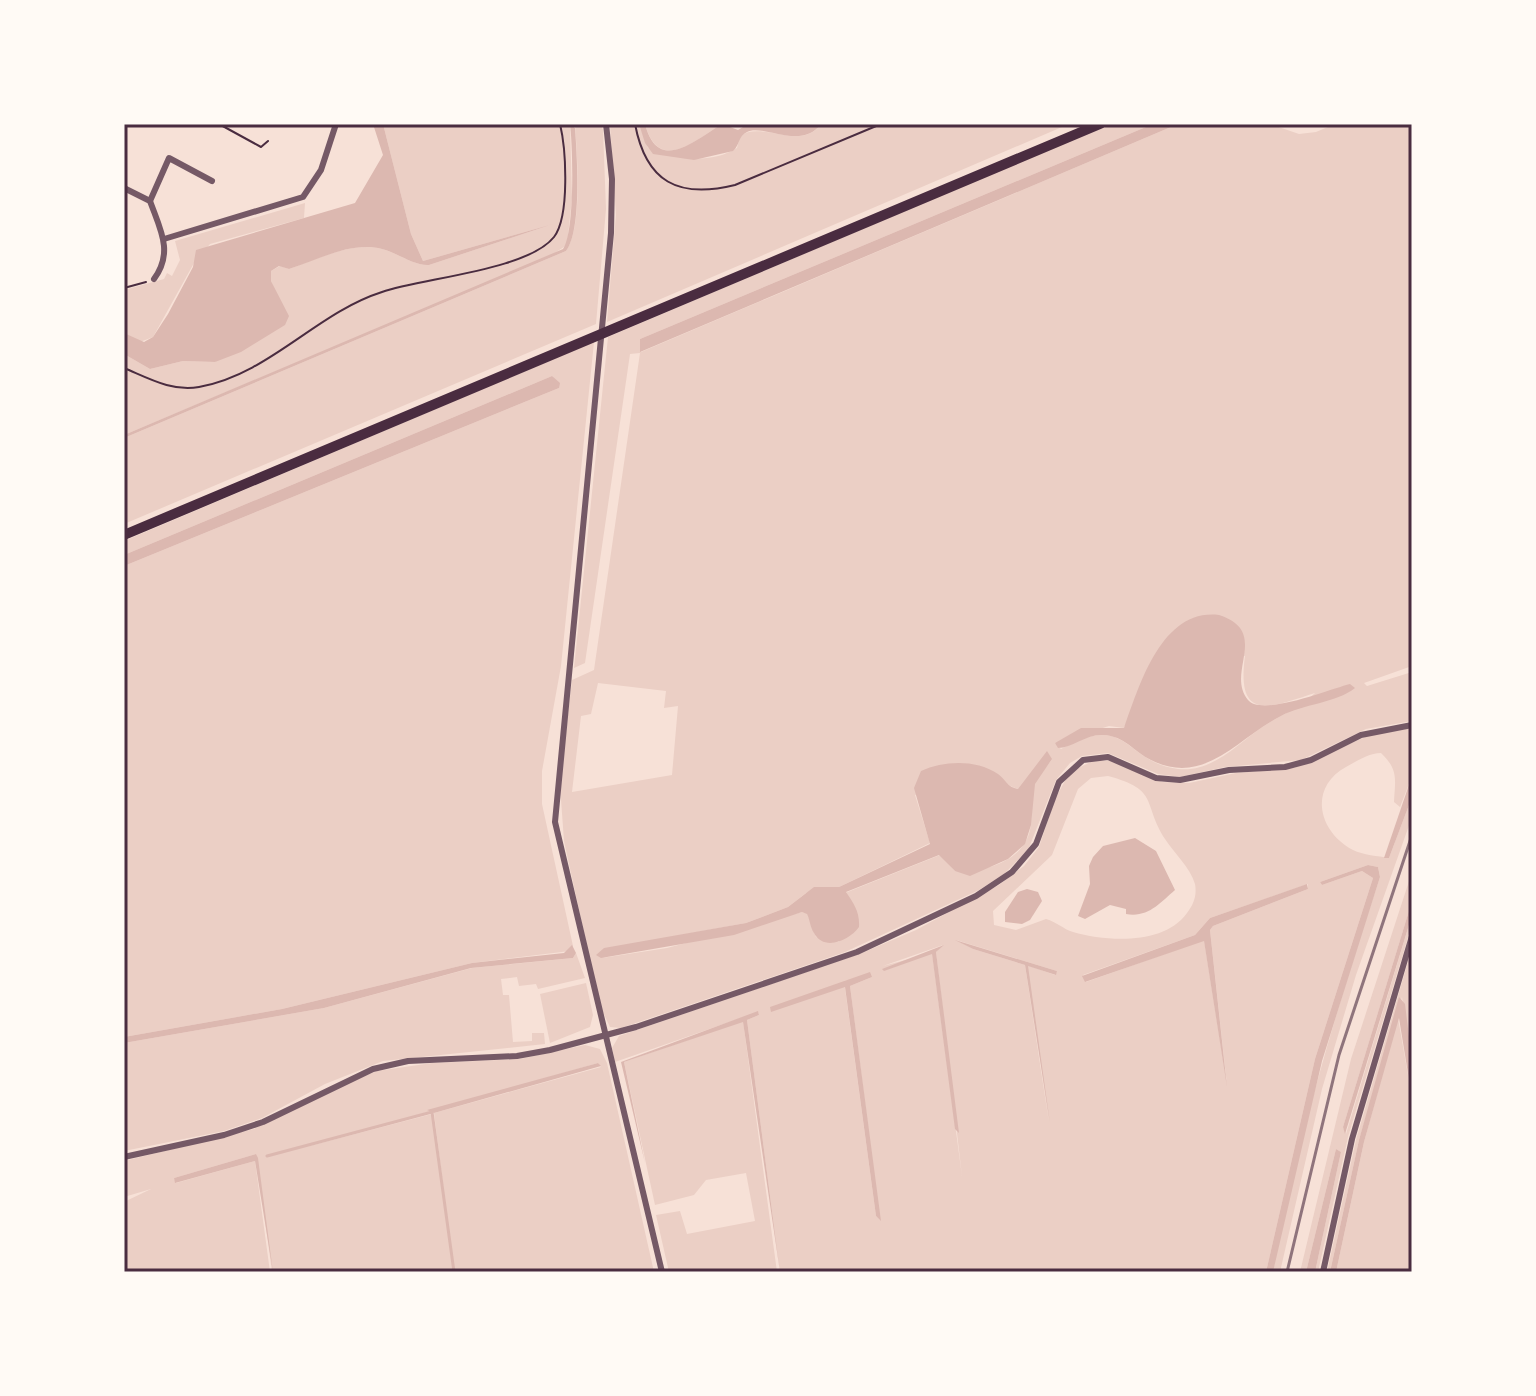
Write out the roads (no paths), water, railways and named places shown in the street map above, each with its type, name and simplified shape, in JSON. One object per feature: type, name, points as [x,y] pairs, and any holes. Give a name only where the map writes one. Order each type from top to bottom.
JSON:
[{"type":"highway","points":[[124,529],[1084,124]]},
{"type":"highway","points":[[124,535],[1100,124]]},
{"type":"street","points":[[164,239],[303,197],[321,170],[336,124]]},
{"type":"street","points":[[606,124],[612,207],[554,806],[560,851],[662,1272]]},
{"type":"street","points":[[150,201],[169,158],[212,181]]},
{"type":"street","points":[[124,188],[150,201],[164,239],[166,261],[154,279]]},
{"type":"street","points":[[124,1157],[224,1135],[263,1122],[312,1095],[373,1069],[408,1061],[517,1056],[670,1017],[857,952],[988,889],[1012,872],[1031,852],[1059,782],[1083,760],[1108,757],[1156,778],[1180,780],[1229,770],[1285,767],[1311,760],[1361,735],[1412,725]]},
{"type":"street","points":[[1323,1272],[1352,1139],[1412,936]]},
{"type":"waterway","points":[[267,1156],[432,1112],[454,1272]]},
{"type":"railway","points":[[1287,1272],[1339,1055],[1412,835]]}]
